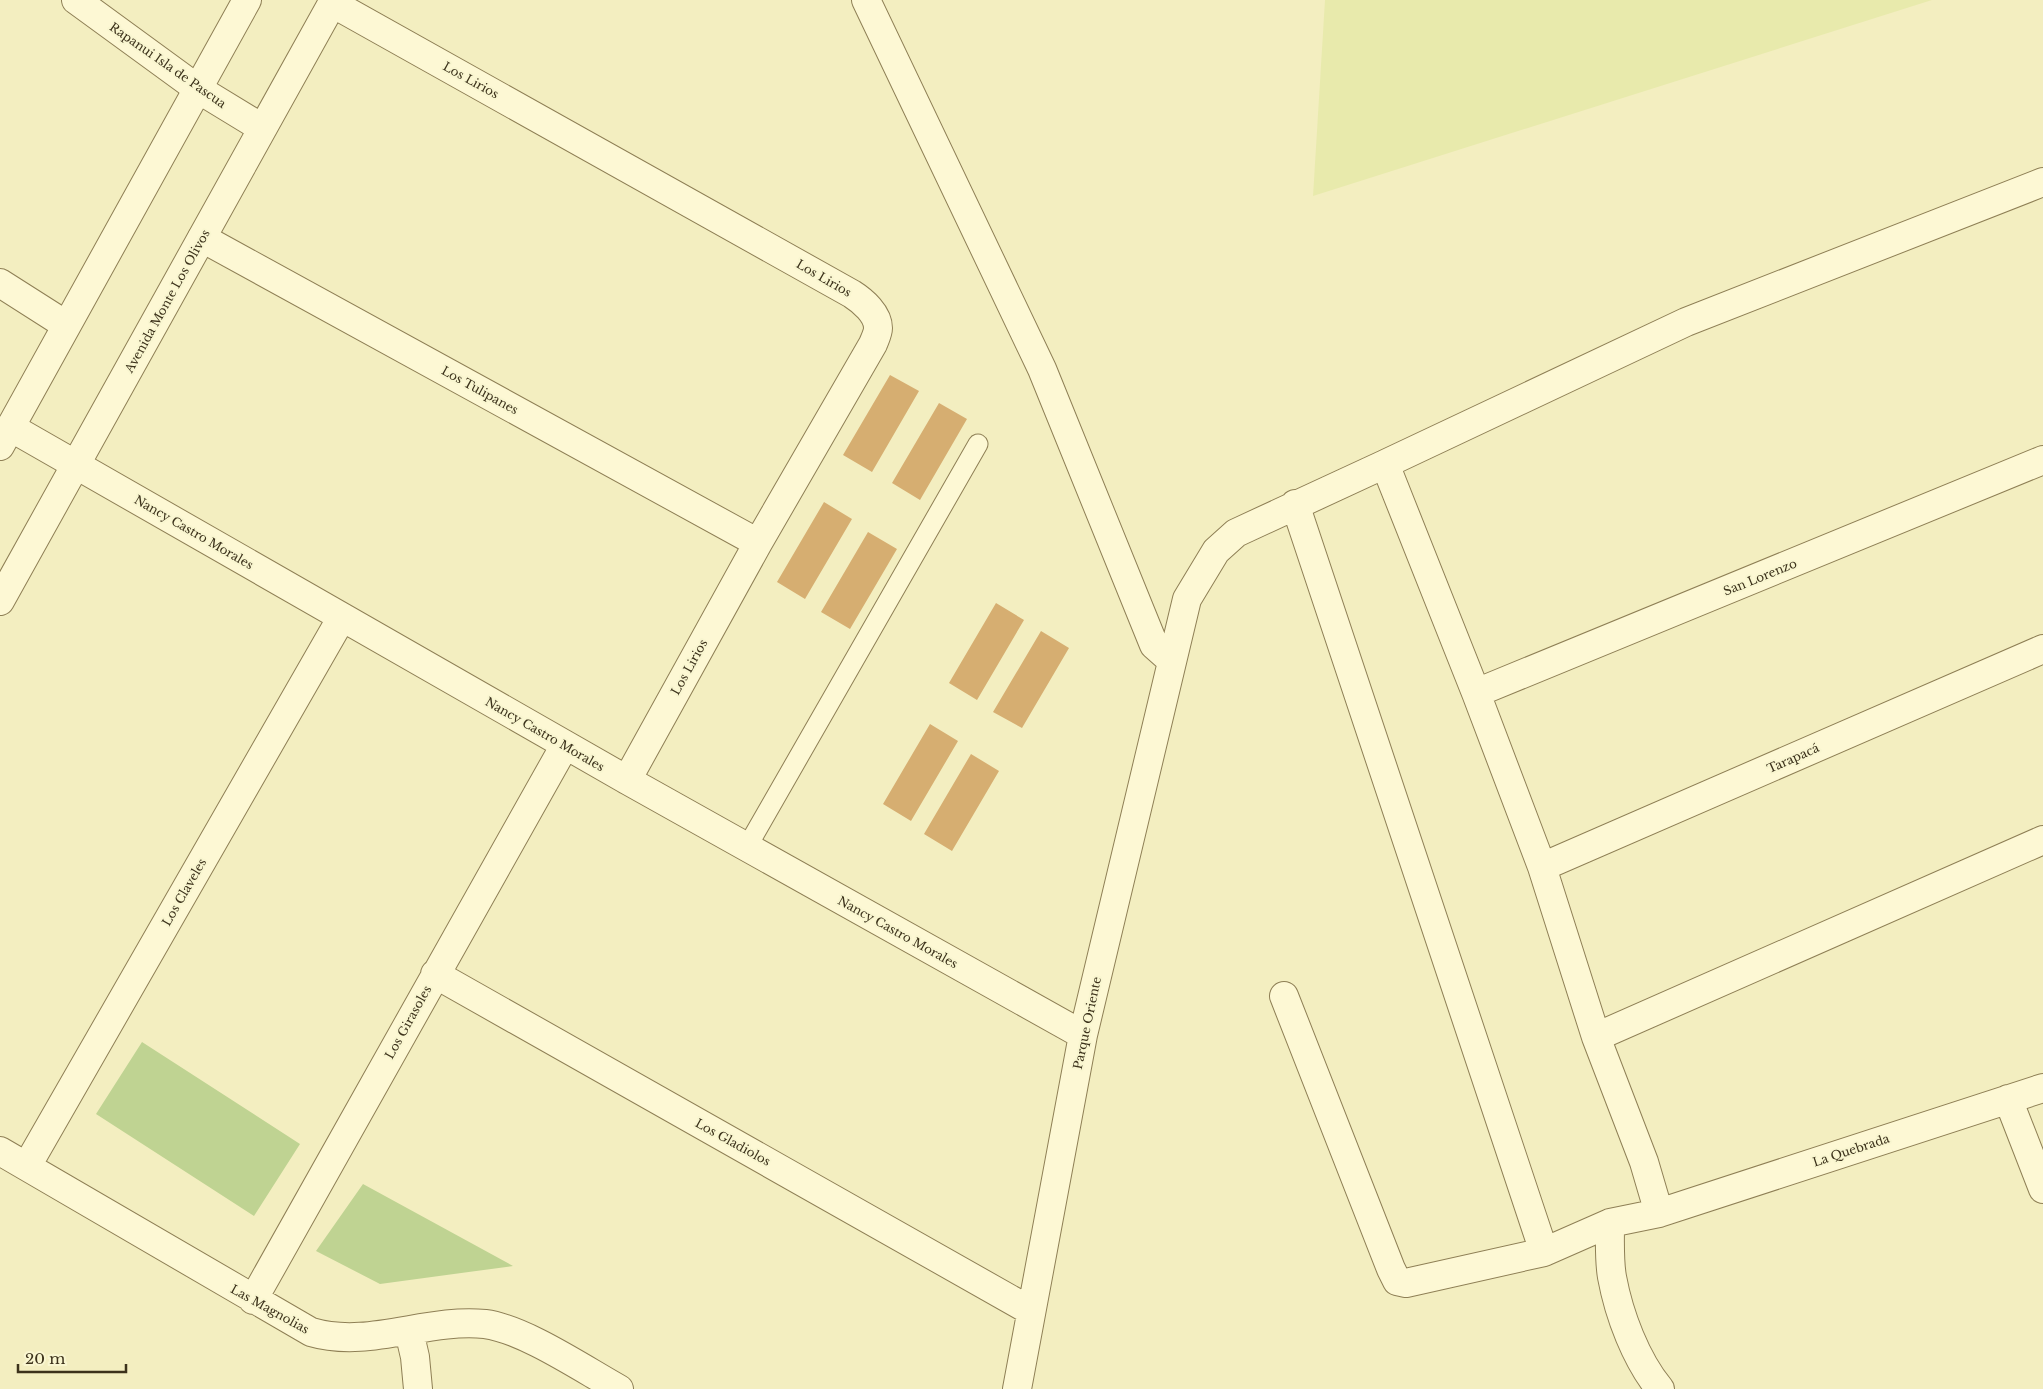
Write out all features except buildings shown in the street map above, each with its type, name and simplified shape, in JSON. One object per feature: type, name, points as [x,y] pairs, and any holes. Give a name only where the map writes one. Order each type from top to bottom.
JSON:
[{"type":"street","name":"Rapanui Isla de Pascua","points":[[76,0],[198,89],[262,128]]},
{"type":"street","points":[[5,436],[247,0]]},
{"type":"street","points":[[866,0],[1042,370],[1154,644],[1172,661]]},
{"type":"street","name":"Avenida Monte Los Olivos","points":[[0,601],[333,1]]},
{"type":"street","name":"Los Lirios","points":[[333,1],[864,302],[873,314],[878,328],[873,344],[758,543],[627,780]]},
{"type":"street","name":"Parque Oriente","points":[[1017,1389],[1083,1036],[1172,661],[1187,599],[1216,551],[1236,533],[1295,504],[1385,464],[1686,322],[2043,182]]},
{"type":"street","name":"Los Tulipanes","points":[[202,238],[758,543]]},
{"type":"street","points":[[0,283],[66,325]]},
{"type":"street","name":"Nancy Castro Morales","points":[[5,436],[76,464],[565,745],[1083,1036]]},
{"type":"street","name":"San Lorenzo","points":[[1476,694],[2043,460]]},
{"type":"street","points":[[1385,464],[1542,867],[1596,1037],[1644,1162],[1659,1213]]},
{"type":"street","points":[[1295,504],[1544,1252]]},
{"type":"street","name":"Los Claveles","points":[[27,1166],[342,617]]},
{"type":"street","name":"Tarapacá","points":[[1542,867],[2043,650]]},
{"type":"street","name":"Los Girasoles","points":[[253,1300],[565,745]]},
{"type":"street","points":[[1596,1037],[2043,840]]},
{"type":"street","name":"Los Gladiolos","points":[[435,974],[1031,1311]]},
{"type":"street","name":"La Quebrada","points":[[1284,996],[1397,1281],[1406,1283],[1544,1252],[1610,1223],[1659,1213],[2043,1088]]},
{"type":"street","points":[[2008,1099],[2043,1189]]},
{"type":"street","name":"Las Magnolias","points":[[0,1150],[296,1325],[327,1337],[360,1339],[466,1323],[504,1328],[522,1335],[619,1389]]},
{"type":"street","points":[[1610,1223],[1612,1276],[1626,1327],[1649,1376],[1660,1389]]},
{"type":"street","points":[[409,1331],[415,1357],[418,1389]]},
{"type":"lane","points":[[747,847],[978,444]]},
{"type":"green space","points":[[1325,0],[1932,0],[1313,196]]},
{"type":"green space","points":[[142,1042],[300,1144],[254,1216],[96,1114]]},
{"type":"green space","points":[[363,1184],[513,1266],[380,1284],[316,1251]]}]
